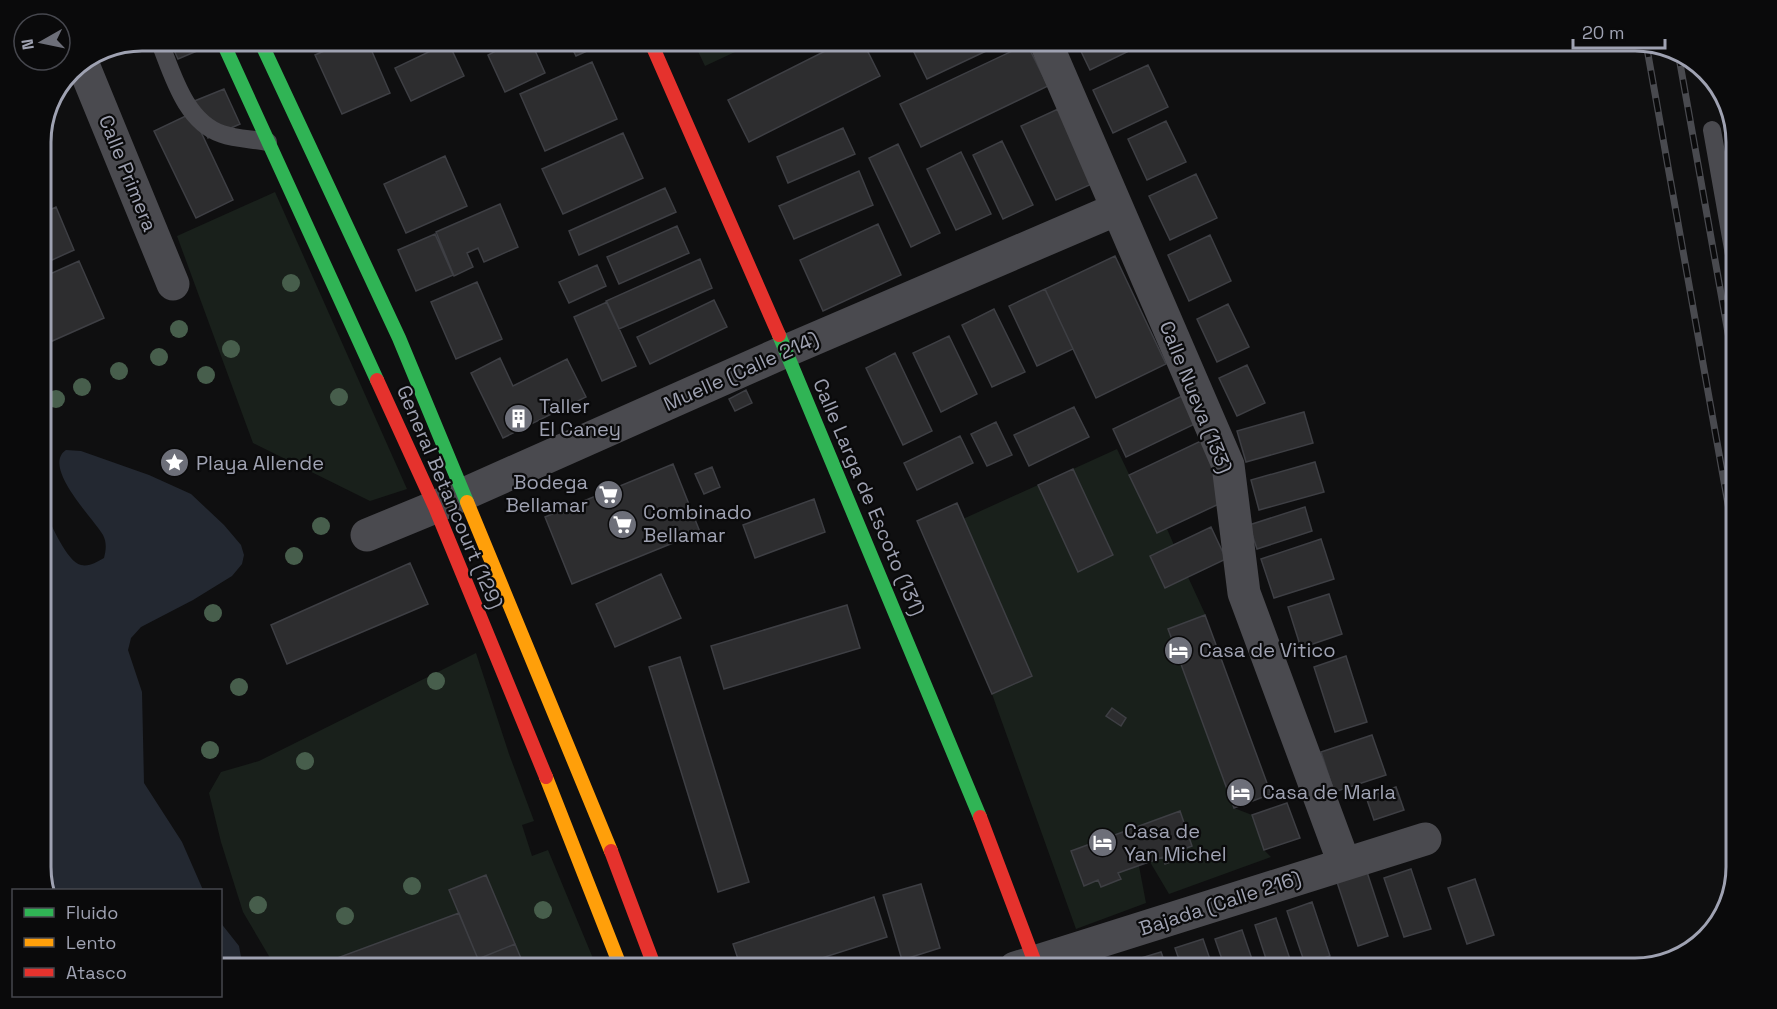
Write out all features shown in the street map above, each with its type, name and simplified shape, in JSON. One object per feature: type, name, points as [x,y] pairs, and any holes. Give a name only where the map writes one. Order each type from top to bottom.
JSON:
[{"type":"main road","name":"General Betancourt (129)","points":[[226,51],[435,507],[556,800],[617,958]]},
{"type":"main road","name":"General Betancourt (129)","points":[[265,51],[399,338],[465,492],[608,843],[651,958]]},
{"type":"main road","name":"Calle Larga de Escoto (131)","points":[[655,51],[786,351],[971,793],[1026,958]]},
{"type":"street","name":"Calle Nueva (133)","points":[[1049,51],[1228,465],[1244,593],[1344,863]]},
{"type":"street","name":"Calle Primera","points":[[86,71],[173,284]]},
{"type":"street","name":"Muelle (Calle 214)","points":[[367,535],[1117,209]]},
{"type":"street","name":"Bajada (Calle 216)","points":[[1056,958],[1344,863],[1425,839]]},
{"type":"lane","points":[[163,51],[176,83],[196,117],[221,134],[268,142]]},
{"type":"lane","points":[[1712,130],[1726,209]]},
{"type":"shaded area","points":[[698,51],[737,51],[705,66]]},
{"type":"shaded area","points":[[275,192],[407,489],[370,501],[253,443],[177,236]]},
{"type":"shaded area","points":[[1117,449],[1157,533],[1167,529],[1174,545],[1150,556],[1165,588],[1188,577],[1206,616],[1169,629],[1234,808],[1252,815],[1264,850],[1271,857],[1169,894],[1150,862],[1139,866],[1146,903],[1076,929],[992,694],[963,519]]},
{"type":"shaded area","points":[[66,450],[81,451],[149,475],[191,494],[224,525],[241,545],[244,555],[242,564],[232,576],[193,600],[141,627],[131,638],[128,650],[142,692],[144,783],[182,842],[203,889],[54,889],[51,873],[51,524],[63,548],[75,562],[81,565],[93,564],[104,558],[106,549],[103,535],[64,480],[60,458]]},
{"type":"shaded area","points":[[476,653],[534,821],[522,825],[532,856],[548,850],[593,958],[270,958],[243,912],[221,842],[209,793],[221,772],[259,761]]},
{"type":"shaded area","points":[[222,925],[239,946],[241,958],[222,958]]},
{"type":"building","points":[[174,51],[197,51],[178,59]]},
{"type":"building","points":[[324,51],[372,51],[390,93],[342,114],[315,55]]},
{"type":"building","points":[[431,51],[452,51],[464,76],[411,101],[395,68]]},
{"type":"building","points":[[496,51],[535,51],[545,73],[505,92],[488,55]]},
{"type":"building","points":[[574,51],[587,51],[576,56]]},
{"type":"building","points":[[825,51],[868,51],[880,76],[749,142],[728,100]]},
{"type":"building","points":[[913,51],[986,51],[927,79]]},
{"type":"building","points":[[1012,51],[1030,51],[1048,86],[921,147],[900,104]]},
{"type":"building","points":[[1081,51],[1127,52],[1090,70]]},
{"type":"building","points":[[592,62],[617,119],[545,151],[520,94]]},
{"type":"building","points":[[1148,65],[1168,107],[1113,133],[1093,90]]},
{"type":"building","points":[[224,89],[240,124],[208,138],[192,102]]},
{"type":"building","points":[[1058,109],[1094,183],[1056,200],[1021,126]]},
{"type":"building","points":[[192,113],[233,200],[196,218],[154,131]]},
{"type":"building","points":[[1166,121],[1186,162],[1147,180],[1128,139]]},
{"type":"building","points":[[843,128],[855,154],[788,183],[777,157]]},
{"type":"building","points":[[623,133],[643,178],[563,214],[542,169]]},
{"type":"building","points":[[1002,141],[1033,205],[1003,219],[973,155]]},
{"type":"building","points":[[898,144],[940,233],[911,247],[869,158]]},
{"type":"building","points":[[961,152],[991,214],[956,230],[927,169]]},
{"type":"building","points":[[445,156],[467,206],[406,233],[384,184]]},
{"type":"building","points":[[859,171],[873,205],[794,239],[779,206]]},
{"type":"building","points":[[1196,174],[1217,218],[1170,240],[1149,196]]},
{"type":"building","points":[[665,188],[676,212],[579,255],[569,231]]},
{"type":"building","points":[[500,204],[518,247],[484,262],[478,248],[467,253],[473,267],[454,276],[436,232]]},
{"type":"building","points":[[56,207],[74,250],[51,260],[51,209]]},
{"type":"building","points":[[878,224],[901,275],[823,311],[800,260]]},
{"type":"building","points":[[677,226],[689,253],[619,284],[607,257]]},
{"type":"building","points":[[435,234],[453,275],[416,291],[398,250]]},
{"type":"building","points":[[1210,235],[1231,281],[1189,301],[1168,255]]},
{"type":"building","points":[[1115,256],[1166,364],[1096,398],[1045,289]]},
{"type":"building","points":[[700,259],[712,288],[619,329],[606,301]]},
{"type":"building","points":[[79,261],[104,318],[51,342],[51,274]]},
{"type":"building","points":[[597,265],[606,286],[569,303],[559,282]]},
{"type":"building","points":[[477,282],[502,339],[456,359],[431,302]]},
{"type":"building","points":[[1045,289],[1073,349],[1037,366],[1009,306]]},
{"type":"building","points":[[714,300],[727,327],[650,364],[637,337]]},
{"type":"building","points":[[607,302],[636,366],[602,381],[574,317]]},
{"type":"building","points":[[1228,304],[1249,347],[1217,362],[1197,319]]},
{"type":"building","points":[[994,309],[1025,372],[992,387],[962,325]]},
{"type":"building","points":[[949,336],[977,394],[941,412],[913,353]]},
{"type":"building","points":[[895,353],[932,431],[903,445],[866,368]]},
{"type":"building","name":"Taller El Caney","points":[[500,358],[513,386],[567,359],[586,397],[503,438],[471,373]]},
{"type":"building","points":[[1247,365],[1265,403],[1237,416],[1219,378]]},
{"type":"building","points":[[746,390],[752,403],[735,411],[729,399]]},
{"type":"building","points":[[1186,394],[1199,422],[1126,457],[1113,429]]},
{"type":"building","points":[[1074,407],[1089,437],[1029,466],[1014,435]]},
{"type":"building","points":[[1304,412],[1313,443],[1246,462],[1237,431]]},
{"type":"building","points":[[996,422],[1012,455],[987,466],[971,434]]},
{"type":"building","points":[[960,436],[973,463],[917,490],[904,463]]},
{"type":"building","points":[[1205,439],[1221,503],[1157,533],[1129,475]]},
{"type":"building","points":[[1315,462],[1324,492],[1259,510],[1251,480]]},
{"type":"building","name":"Combinado Bellamar","points":[[673,464],[700,532],[572,584],[545,517]]},
{"type":"building","points":[[712,467],[720,487],[704,494],[695,474]]},
{"type":"building","points":[[1073,469],[1113,555],[1078,572],[1038,485]]},
{"type":"building","points":[[814,499],[825,532],[755,558],[743,525]]},
{"type":"building","points":[[957,503],[1032,676],[992,694],[917,521]]},
{"type":"building","points":[[1305,507],[1312,531],[1257,549],[1249,525]]},
{"type":"building","points":[[1211,527],[1226,559],[1165,588],[1150,556]]},
{"type":"building","points":[[1321,539],[1334,579],[1274,598],[1261,559]]},
{"type":"building","points":[[410,563],[428,604],[287,664],[271,625]]},
{"type":"building","points":[[661,574],[681,618],[615,647],[596,604]]},
{"type":"building","points":[[1329,594],[1342,634],[1301,648],[1288,607]]},
{"type":"building","points":[[847,605],[860,648],[724,689],[711,646]]},
{"type":"building","points":[[1205,615],[1271,794],[1234,808],[1168,629]]},
{"type":"building","points":[[1346,656],[1367,722],[1335,732],[1314,667]]},
{"type":"building","points":[[680,657],[749,882],[718,892],[649,667]]},
{"type":"building","points":[[1112,708],[1126,718],[1121,726],[1106,716]]},
{"type":"building","points":[[1372,735],[1386,775],[1334,792],[1321,752]]},
{"type":"building","points":[[1396,787],[1404,810],[1374,820],[1366,797]]},
{"type":"building","points":[[1287,803],[1300,838],[1264,850],[1252,815]]},
{"type":"building","points":[[1180,811],[1192,846],[1184,849],[1187,856],[1165,864],[1163,857],[1118,873],[1121,879],[1101,887],[1098,880],[1084,886],[1071,851]]},
{"type":"building","points":[[1366,869],[1388,936],[1358,946],[1336,879]]},
{"type":"building","points":[[1411,869],[1431,929],[1404,937],[1384,878]]},
{"type":"building","points":[[486,875],[515,944],[478,958],[449,890]]},
{"type":"building","points":[[1475,879],[1494,935],[1467,944],[1448,888]]},
{"type":"building","points":[[921,884],[940,948],[901,958],[883,895]]},
{"type":"building","points":[[874,897],[887,937],[822,958],[738,958],[733,944]]},
{"type":"building","points":[[1312,902],[1330,956],[1303,958],[1287,911]]},
{"type":"building","points":[[459,913],[478,958],[337,958]]},
{"type":"building","points":[[1276,918],[1290,958],[1266,958],[1255,925]]},
{"type":"building","points":[[1242,930],[1252,958],[1222,958],[1215,939]]},
{"type":"building","points":[[1203,939],[1210,958],[1178,958],[1175,948]]},
{"type":"building","points":[[515,944],[521,958],[480,958]]},
{"type":"building","points":[[1161,952],[1163,958],[1141,958]]},
{"type":"railway","points":[[1648,52],[1726,493]]},
{"type":"railway","points":[[1680,62],[1726,322]]},
{"type":"traffic: fast","points":[[227,51],[377,380]]},
{"type":"traffic: fast","points":[[265,51],[399,338],[467,502]]},
{"type":"traffic: fast","points":[[779,335],[980,817]]},
{"type":"traffic: slow","points":[[467,502],[611,851]]},
{"type":"traffic: slow","points":[[546,777],[617,958]]},
{"type":"traffic: jam","points":[[655,51],[779,335]]},
{"type":"traffic: jam","points":[[377,380],[435,507],[546,777]]},
{"type":"traffic: jam","points":[[980,817],[1033,958]]},
{"type":"traffic: jam","points":[[611,851],[651,958]]},
{"type":"place","name":"Taller El Caney","points":[[518,418]]},
{"type":"place","name":"Playa Allende","points":[[175,463]]},
{"type":"place","name":"Bodega Bellamar","points":[[609,494]]},
{"type":"place","name":"Combinado Bellamar","points":[[622,524]]},
{"type":"place","name":"Casa de Vitico","points":[[1178,650]]},
{"type":"place","name":"Casa de Marla","points":[[1241,792]]},
{"type":"place","name":"Casa de Yan Michel","points":[[1103,842]]}]
